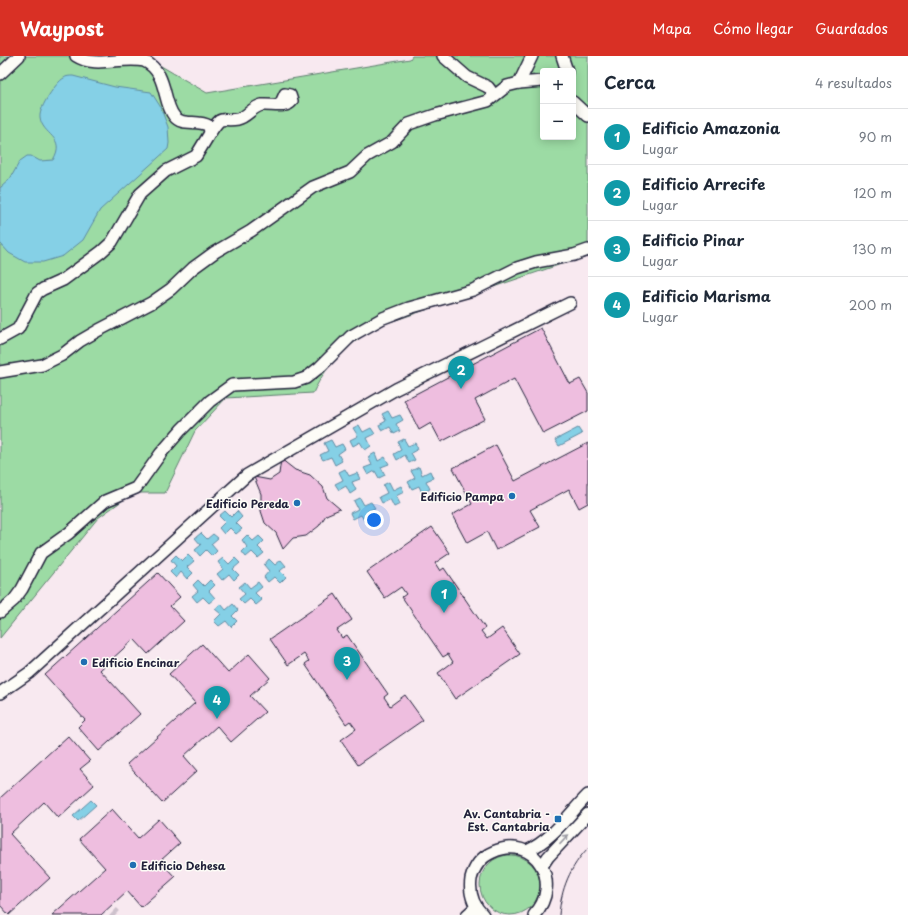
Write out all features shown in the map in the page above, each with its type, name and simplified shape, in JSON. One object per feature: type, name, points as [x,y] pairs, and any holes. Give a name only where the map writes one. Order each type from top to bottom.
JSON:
[{"type":"street","points":[[0,74],[19,56]]},
{"type":"street","points":[[76,56],[94,62],[117,56],[134,57],[150,63],[166,90],[174,116],[179,120],[204,123],[213,128]]},
{"type":"street","points":[[443,56],[467,77],[488,87],[494,95]]},
{"type":"street","points":[[519,82],[532,56]]},
{"type":"street","points":[[562,56],[566,68]]},
{"type":"street","points":[[0,372],[42,365],[62,355],[80,341],[99,330],[151,304],[171,289],[193,268],[215,252],[251,231],[313,187],[350,172],[360,161],[392,142],[409,124],[435,115],[488,101],[507,86],[519,82],[540,81]]},
{"type":"street","points":[[575,104],[588,116]]},
{"type":"street","points":[[0,339],[18,329],[37,293],[42,289],[63,280],[112,242],[140,194],[166,171],[196,156],[213,128],[223,118],[238,119],[257,106],[280,105]]},
{"type":"street","points":[[0,612],[14,600],[41,553],[69,533],[100,505],[136,488],[161,453],[181,430],[210,401],[232,385],[294,382],[306,378],[320,367],[351,336],[383,318],[409,308],[473,290],[517,268],[536,262],[574,255],[588,250]]},
{"type":"street","points":[[0,693],[29,673],[247,475],[396,389],[570,303]]},
{"type":"street","points":[[89,502],[100,505]]},
{"type":"street","points":[[527,851],[537,847],[545,840],[588,795]]},
{"type":"street","points":[[542,866],[548,857],[588,814]]},
{"type":"street","points":[[467,915],[480,911],[470,888],[473,870],[485,855],[502,848],[518,848],[527,851],[537,860],[542,866],[547,880],[547,893],[543,904],[534,915]]},
{"type":"green space","points":[[0,56],[144,56],[207,93],[410,59],[412,56],[588,56],[588,255],[378,326],[348,347],[332,363],[313,393],[226,398],[195,431],[165,493],[133,493],[98,518],[0,638]]},
{"type":"green space","points":[[510,855],[527,860],[535,868],[540,885],[535,902],[527,910],[510,915],[493,910],[485,902],[480,885],[485,868],[493,860]]},
{"type":"water","points":[[68,76],[115,87],[151,92],[160,106],[168,127],[168,149],[100,210],[83,240],[63,256],[43,262],[25,262],[9,253],[0,243],[0,188],[10,179],[20,161],[27,156],[31,156],[40,161],[53,160],[57,152],[56,141],[42,123],[40,113],[45,102],[61,80]]},
{"type":"water","points":[[388,411],[392,418],[400,415],[403,420],[396,424],[400,431],[394,434],[390,427],[382,431],[379,425],[386,421],[382,414]]},
{"type":"water","points":[[359,425],[363,432],[371,428],[375,434],[367,438],[371,446],[365,450],[360,442],[353,446],[350,440],[358,436],[353,428]]},
{"type":"water","points":[[578,428],[582,434],[559,446],[555,440]]},
{"type":"water","points":[[404,439],[408,446],[415,443],[418,449],[411,453],[415,460],[409,463],[405,455],[397,460],[394,454],[401,450],[398,442]]},
{"type":"water","points":[[331,440],[335,447],[342,444],[345,449],[338,454],[342,461],[335,465],[331,457],[323,460],[320,455],[328,451],[324,443]]},
{"type":"water","points":[[375,453],[378,461],[385,457],[389,464],[381,467],[385,475],[379,478],[375,471],[368,475],[364,468],[372,465],[368,457]]},
{"type":"water","points":[[419,467],[422,475],[430,471],[433,478],[426,481],[430,489],[422,493],[419,486],[412,489],[408,482],[415,478],[411,471]]},
{"type":"water","points":[[345,469],[349,476],[357,473],[360,479],[352,482],[356,490],[350,494],[346,486],[339,490],[335,484],[343,480],[339,472]]},
{"type":"water","points":[[389,482],[393,490],[401,486],[404,492],[396,496],[400,504],[394,507],[390,499],[382,503],[379,497],[387,493],[383,485]]},
{"type":"water","points":[[360,498],[364,505],[371,502],[375,508],[368,511],[371,519],[365,522],[361,515],[353,519],[350,513],[358,509],[354,501]]},
{"type":"water","points":[[225,511],[231,517],[237,511],[242,517],[236,523],[242,529],[236,534],[230,528],[224,534],[219,528],[225,522],[219,516]]},
{"type":"water","points":[[201,533],[207,539],[213,534],[218,538],[211,544],[217,551],[212,556],[206,550],[200,556],[195,550],[201,545],[195,538]]},
{"type":"water","points":[[247,535],[253,541],[259,536],[264,541],[258,547],[264,553],[258,558],[252,552],[246,557],[242,552],[247,547],[242,540]]},
{"type":"water","points":[[176,555],[182,561],[188,555],[194,561],[187,567],[193,573],[187,579],[181,572],[176,578],[170,572],[176,566],[171,560]]},
{"type":"water","points":[[223,558],[229,564],[235,558],[240,563],[233,569],[239,575],[234,580],[229,574],[222,580],[217,574],[223,569],[218,562]]},
{"type":"water","points":[[269,559],[275,565],[281,560],[286,566],[280,571],[286,577],[280,583],[274,577],[268,582],[264,577],[269,571],[264,565]]},
{"type":"water","points":[[198,580],[204,586],[210,580],[215,585],[209,591],[215,598],[209,603],[203,597],[197,602],[192,596],[198,591],[193,585]]},
{"type":"water","points":[[245,582],[250,588],[258,582],[262,587],[255,593],[262,600],[256,605],[250,599],[244,604],[239,599],[245,594],[239,587]]},
{"type":"water","points":[[221,604],[226,610],[233,604],[238,610],[232,616],[237,621],[231,627],[226,621],[219,626],[214,621],[221,614],[215,609]]},
{"type":"water","points":[[91,800],[96,805],[78,821],[73,816]]},
{"type":"building","points":[[541,328],[570,384],[580,379],[588,393],[588,411],[543,434],[514,379],[475,400],[485,419],[441,442],[431,423],[419,430],[404,400]]},
{"type":"building","name":"Edificio Pampa","points":[[588,443],[588,503],[579,508],[569,489],[530,510],[540,527],[496,550],[487,532],[467,543],[452,515],[472,504],[453,468],[496,445],[515,481]]},
{"type":"building","name":"Edificio Pereda","points":[[281,459],[295,470],[310,475],[323,487],[327,498],[340,509],[326,515],[319,526],[306,536],[293,538],[283,549],[276,533],[265,523],[261,511],[261,494],[254,477],[270,480],[279,474]]},
{"type":"building","points":[[432,527],[450,553],[435,563],[440,571],[444,568],[485,628],[481,631],[487,639],[502,628],[520,654],[455,699],[438,673],[453,662],[448,654],[443,657],[402,597],[406,594],[401,587],[385,598],[367,572]]},
{"type":"building","name":"Edificio Encinar","points":[[158,573],[180,597],[170,606],[184,621],[148,654],[134,639],[100,670],[140,714],[99,751],[78,727],[85,720],[45,675]]},
{"type":"building","points":[[335,594],[352,620],[337,630],[342,638],[347,635],[388,694],[384,697],[390,706],[405,695],[423,720],[358,765],[341,740],[356,729],[350,721],[346,724],[305,664],[309,661],[304,654],[288,665],[270,639]]},
{"type":"building","points":[[202,644],[228,673],[249,654],[270,678],[250,696],[265,712],[231,742],[217,726],[184,756],[197,771],[162,803],[127,764],[195,703],[169,674]]},
{"type":"building","points":[[68,736],[90,761],[80,769],[94,785],[58,818],[44,802],[10,834],[50,878],[9,915],[0,905],[0,798]]},
{"type":"building","name":"Edificio Dehesa","points":[[112,809],[138,838],[159,819],[180,843],[160,861],[175,877],[141,907],[127,891],[101,915],[52,915],[105,868],[79,839]]},
{"type":"tunnel","points":[[113,912],[116,915]]},
{"type":"tram line","points":[[559,915],[564,887],[571,871],[588,848]]},
{"type":"place","name":"Edificio Arrecife","points":[[461,389]]},
{"type":"place","name":"Edificio Pampa","points":[[512,496]]},
{"type":"place","name":"Edificio Pereda","points":[[297,503]]},
{"type":"place","name":"Edificio Amazonia","points":[[444,613]]},
{"type":"place","name":"Edificio Encinar","points":[[84,662]]},
{"type":"place","name":"Edificio Pinar","points":[[347,680]]},
{"type":"place","name":"Edificio Marisma","points":[[217,719]]},
{"type":"place","name":"Av. Cantabria - Est. Cantabria","points":[[558,819]]},
{"type":"place","name":"Edificio Dehesa","points":[[133,865]]}]
